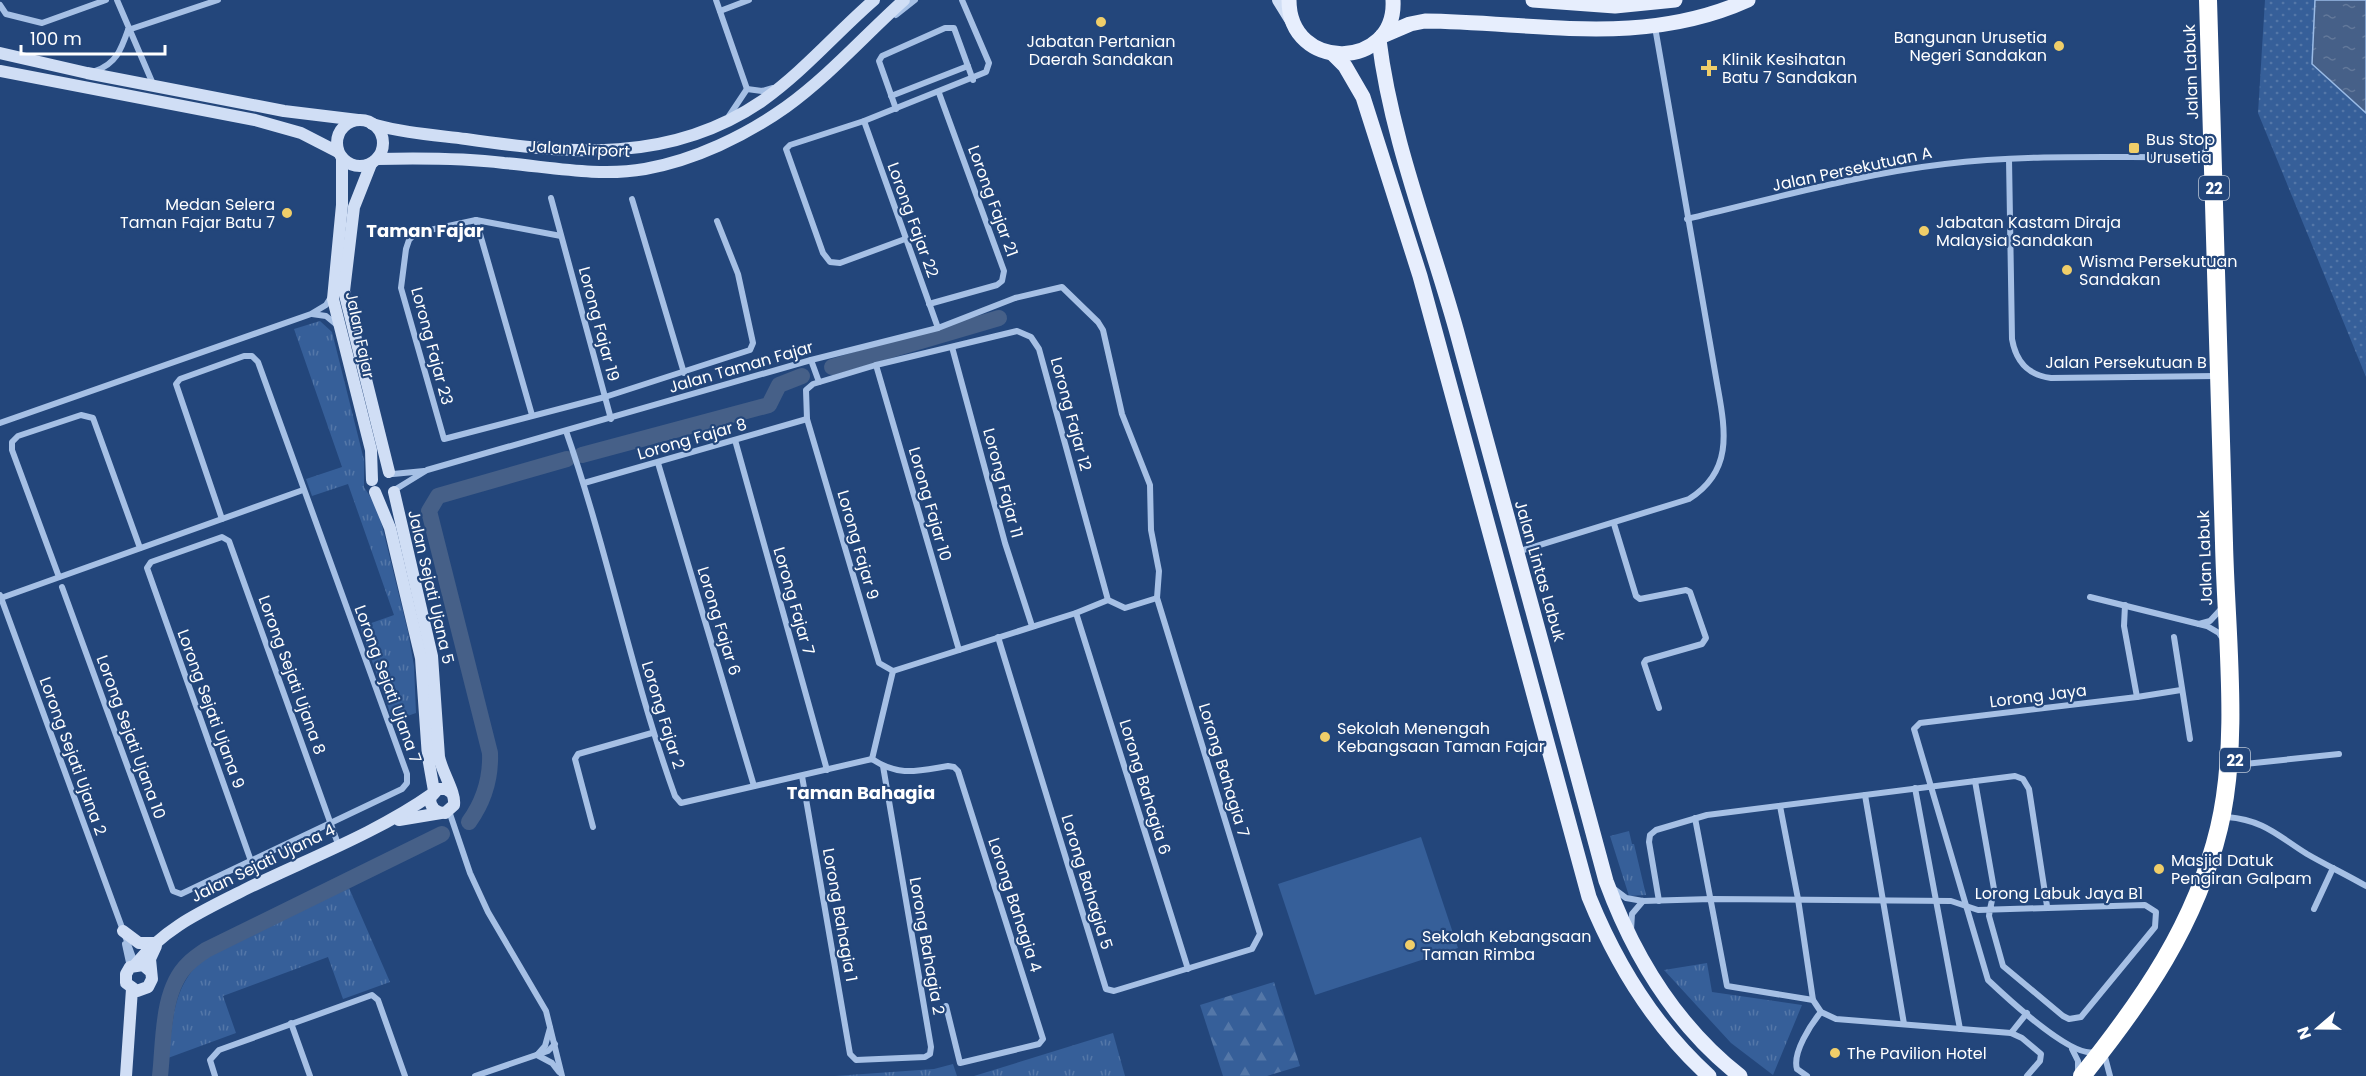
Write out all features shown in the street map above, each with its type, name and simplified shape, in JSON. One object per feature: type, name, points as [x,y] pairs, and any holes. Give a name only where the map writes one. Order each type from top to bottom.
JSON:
[{"type":"highway","name":"Jalan Labuk","points":[[2090,1076],[2180,951],[2198,911],[2227,817],[2235,765],[2236,710],[2208,0]]},
{"type":"highway","name":"Jalan Labuk","points":[[2082,1076],[2119,1030],[2159,973],[2183,929],[2202,886],[2218,830],[2229,763],[2214,0]]},
{"type":"main road","name":"Jalan Airport","points":[[372,124],[408,133],[559,150],[615,151],[658,146],[723,122],[763,100],[874,0]]},
{"type":"main road","name":"Jalan Airport","points":[[374,161],[483,161],[598,171],[644,169],[683,159],[747,131],[786,106],[849,52],[904,0]]},
{"type":"main road","points":[[1278,0],[1303,39],[1317,49],[1333,54],[1348,55],[1364,50],[1380,38],[1403,26],[1425,21],[1569,29],[1655,27],[1701,16],[1748,0]]},
{"type":"main road","points":[[1289,0],[1294,25]]},
{"type":"main road","points":[[1380,38],[1390,22],[1393,0]]},
{"type":"main road","points":[[1533,0],[1615,6],[1675,0]]},
{"type":"main road","name":"Jalan Lintas Labuk","points":[[1380,38],[1382,66],[1396,128],[1440,272],[1605,881],[1632,945],[1652,978],[1698,1038],[1740,1076]]},
{"type":"main road","points":[[0,51],[29,55],[39,62],[87,73],[284,111],[358,120],[372,124],[378,129],[383,144],[374,161],[356,166],[301,133],[255,120],[0,71]]},
{"type":"main road","points":[[1333,54],[1345,66],[1363,97],[1420,276],[1589,897],[1602,930],[1647,1008],[1689,1058],[1709,1076]]},
{"type":"main road","points":[[0,64],[78,78],[120,93]]},
{"type":"main road","points":[[340,155],[337,141],[340,131],[348,124],[358,120]]},
{"type":"main road","name":"Jalan Fajar","points":[[340,155],[342,205],[333,290],[339,327],[371,450],[374,486]]},
{"type":"main road","name":"Jalan Fajar","points":[[374,161],[354,207],[344,291],[391,473]]},
{"type":"main road","points":[[381,471],[391,473],[397,481],[395,491],[386,496],[374,486],[381,471]]},
{"type":"main road","name":"Jalan Sejati Ujana 5","points":[[374,486],[390,528],[421,658],[428,758],[433,793]]},
{"type":"main road","name":"Jalan Sejati Ujana 5","points":[[395,491],[429,640],[434,675],[439,758],[452,794]]},
{"type":"main road","points":[[442,788],[452,794],[455,801],[445,812],[431,806],[433,793],[442,788]]},
{"type":"main road","name":"Jalan Sejati Ujana 4","points":[[133,966],[157,941],[180,922],[383,824],[433,793]]},
{"type":"main road","name":"Jalan Sejati Ujana 4","points":[[383,824],[417,815],[445,812]]},
{"type":"main road","points":[[122,928],[139,943],[157,941],[150,959],[151,983],[136,990]]},
{"type":"main road","points":[[136,990],[125,979],[133,966],[143,965],[150,971]]},
{"type":"main road","points":[[126,1076],[136,990]]},
{"type":"street","points":[[0,5],[6,14],[42,23],[106,0]]},
{"type":"street","points":[[117,0],[153,84]]},
{"type":"street","points":[[87,73],[114,62],[128,30],[218,0]]},
{"type":"street","points":[[716,0],[747,89],[741,102],[723,122]]},
{"type":"street","points":[[849,52],[915,0]]},
{"type":"street","points":[[905,239],[840,262],[830,262],[823,253],[786,154],[790,145],[864,121],[973,80],[986,72],[989,63],[962,0]]},
{"type":"street","points":[[720,11],[744,1]]},
{"type":"street","points":[[1516,552],[1677,504],[1702,491],[1712,479],[1725,448],[1718,389],[1655,27]]},
{"type":"street","points":[[896,109],[880,68],[879,61],[882,56],[945,28],[954,28],[973,80]]},
{"type":"street","points":[[891,96],[968,66]]},
{"type":"street","points":[[747,89],[762,91],[779,87]]},
{"type":"street","name":"Lorong Fajar 21","points":[[929,304],[997,285],[1002,281],[1004,271],[939,93]]},
{"type":"street","name":"Lorong Fajar 22","points":[[864,121],[938,328]]},
{"type":"street","name":"Jalan Persekutuan A","points":[[1687,219],[1892,172],[1945,164],[2009,159],[2196,157],[2205,154],[2214,144]]},
{"type":"street","name":"Jalan Persekutuan B","points":[[2009,159],[2012,339],[2014,351],[2024,367],[2032,373],[2051,378],[2223,375]]},
{"type":"street","name":"Lorong Fajar 19","points":[[551,198],[611,419]]},
{"type":"street","points":[[632,199],[684,374]]},
{"type":"street","points":[[532,415],[476,220],[561,236]]},
{"type":"street","name":"Lorong Fajar 23","points":[[476,220],[416,233],[409,240],[406,249],[401,288],[444,439],[605,397],[745,354],[753,343],[738,274],[717,221]]},
{"type":"street","name":"Jalan Taman Fajar","points":[[427,471],[811,360],[938,328],[1015,298],[1062,287]]},
{"type":"street","name":"Lorong Bahagia 7","points":[[1062,287],[1098,322],[1105,337],[1120,408],[1150,485],[1151,530],[1159,571],[1157,598],[1260,934],[1252,949]]},
{"type":"street","points":[[0,423],[311,314],[326,305],[333,290]]},
{"type":"street","points":[[311,314],[326,316],[339,327]]},
{"type":"street","name":"Lorong Fajar 12","points":[[819,382],[876,365],[1017,331],[1031,337],[1039,349],[1108,600]]},
{"type":"street","name":"Lorong Fajar 11","points":[[952,347],[1005,543],[1032,626]]},
{"type":"street","name":"Lorong Sejati Ujana 7","points":[[177,894],[402,789],[407,783],[407,774],[258,362],[252,356],[244,356],[180,379],[176,384],[222,519]]},
{"type":"street","points":[[807,419],[806,390],[819,382],[811,360]]},
{"type":"street","name":"Lorong Fajar 10","points":[[876,365],[958,650]]},
{"type":"street","points":[[58,577],[12,450],[12,442],[18,436],[81,415],[89,416],[95,422],[140,548]]},
{"type":"street","name":"Lorong Fajar 8","points":[[584,483],[807,419]]},
{"type":"street","name":"Lorong Fajar 9","points":[[807,419],[879,663],[892,671]]},
{"type":"street","name":"Lorong Fajar 2","points":[[566,431],[584,483],[652,733],[675,796],[681,803],[872,759]]},
{"type":"street","name":"Lorong Fajar 7","points":[[735,440],[827,770]]},
{"type":"street","name":"Lorong Fajar 6","points":[[658,463],[754,786]]},
{"type":"street","points":[[391,473],[427,471]]},
{"type":"street","points":[[395,491],[427,471]]},
{"type":"street","points":[[1,596],[303,490]]},
{"type":"street","points":[[1614,524],[1636,596],[1640,599],[1686,590],[1690,592],[1706,638],[1702,644],[1646,660],[1644,663],[1659,708]]},
{"type":"street","name":"Lorong Sejati Ujana 8","points":[[148,566],[151,562],[226,538],[338,844]]},
{"type":"street","name":"Lorong Sejati Ujana 9","points":[[148,566],[251,861]]},
{"type":"street","name":"Lorong Sejati Ujana 10","points":[[62,587],[172,891],[177,894]]},
{"type":"street","points":[[2199,624],[2216,616],[2226,593]]},
{"type":"street","name":"Lorong Sejati Ujana 2","points":[[1,596],[122,928],[133,966]]},
{"type":"street","points":[[2090,597],[2199,624],[2219,633],[2227,651]]},
{"type":"street","points":[[883,766],[872,759],[892,671],[1076,613],[1108,600],[1125,608],[1157,598]]},
{"type":"street","points":[[2125,606],[2124,626],[2137,697],[2181,690]]},
{"type":"street","name":"Lorong Bahagia 6","points":[[1076,613],[1188,969]]},
{"type":"street","name":"Lorong Bahagia 5","points":[[998,637],[1106,989],[1114,991],[1252,949]]},
{"type":"street","points":[[2174,637],[2190,739]]},
{"type":"street","name":"Lorong Jaya","points":[[1933,787],[1914,731],[1915,726],[1920,723],[2137,697]]},
{"type":"street","points":[[593,827],[575,759],[578,754],[652,733]]},
{"type":"street","points":[[2235,765],[2339,754]]},
{"type":"street","name":"Lorong Bahagia 2","points":[[852,1058],[856,1060],[925,1057],[930,1054],[931,1047],[883,766]]},
{"type":"street","name":"Lorong Bahagia 4","points":[[883,766],[905,773],[948,766],[958,771],[1043,1039],[1039,1044],[960,1063],[946,1006]]},
{"type":"street","name":"Lorong Bahagia 1","points":[[802,776],[852,1058]]},
{"type":"street","points":[[1659,901],[1650,835],[1656,830],[1695,818],[2015,776],[2023,780],[2029,789],[2048,906]]},
{"type":"street","points":[[1975,781],[1994,889],[1990,909]]},
{"type":"street","points":[[1933,787],[1960,879],[1965,906],[1988,980],[2072,1048],[2092,1053],[2119,1030]]},
{"type":"street","points":[[1915,788],[1960,1029]]},
{"type":"street","points":[[1865,795],[1904,1024]]},
{"type":"street","points":[[1780,806],[1798,899],[1813,1000],[1821,1012],[1836,1019],[2011,1033],[2022,1038],[2040,1054],[2040,1061],[2027,1076]]},
{"type":"street","points":[[445,812],[488,912],[540,999],[550,1025],[562,1076]]},
{"type":"street","points":[[2227,817],[2249,819],[2274,830],[2306,853],[2366,886]]},
{"type":"street","points":[[1695,818],[1727,986],[1813,1000]]},
{"type":"street","points":[[2314,909],[2333,868]]},
{"type":"street","points":[[1605,881],[1626,898],[1643,902],[1632,914],[1632,945]]},
{"type":"street","name":"Lorong Labuk Jaya B1","points":[[1643,902],[1711,899],[1952,901],[1978,910],[1990,909],[2048,906],[2145,904],[2156,912],[2157,919],[2153,929],[2085,1015],[2075,1019],[2063,1016],[2003,966],[1989,916],[1990,909]]},
{"type":"street","points":[[214,1076],[210,1060],[214,1052],[375,995],[405,1076]]},
{"type":"street","points":[[1807,1076],[1796,1066],[1796,1059],[1813,1021],[1821,1012]]},
{"type":"street","points":[[2011,1033],[2027,1013]]},
{"type":"street","points":[[291,1023],[310,1076]]},
{"type":"street","points":[[537,1055],[545,1046],[550,1025]]},
{"type":"street","points":[[475,1076],[537,1055],[555,1044]]},
{"type":"street","points":[[2072,1048],[2079,1062],[2076,1076]]},
{"type":"street","points":[[537,1055],[552,1063],[562,1076]]},
{"type":"street","points":[[2105,1057],[2110,1076]]},
{"type":"street","points":[[498,1068],[501,1076]]},
{"type":"green space","points":[[2265,0],[2366,0],[2366,377],[2258,113]]},
{"type":"green space","points":[[320,321],[332,332],[364,460],[364,487],[378,509],[408,632],[414,666],[416,713],[393,721],[360,627],[394,615],[348,484],[312,496],[306,479],[342,467],[294,329]]},
{"type":"green space","points":[[1629,831],[1646,895],[1629,896],[1610,836]]},
{"type":"green space","points":[[1421,837],[1458,948],[1315,995],[1278,884]]},
{"type":"green space","points":[[349,888],[390,982],[343,999],[328,957],[223,996],[236,1033],[168,1058],[178,999],[182,987],[198,963],[211,952]]},
{"type":"green space","points":[[1707,963],[1712,992],[1802,1005],[1773,1075],[1731,1043],[1664,970]]},
{"type":"green space","points":[[1274,982],[1300,1066],[1267,1076],[1223,1076],[1200,1005]]},
{"type":"green space","points":[[1113,1033],[1125,1076],[974,1076]]},
{"type":"green space","points":[[953,1064],[957,1076],[835,1076],[934,1069]]},
{"type":"water","points":[[2315,0],[2366,0],[2366,113],[2312,64]]},
{"type":"waterway","points":[[832,367],[999,318]]},
{"type":"waterway","points":[[582,455],[769,405],[779,385],[802,376]]},
{"type":"waterway","points":[[469,822],[486,789],[490,753],[429,511],[438,496],[567,459]]},
{"type":"waterway","points":[[160,1076],[168,1002],[179,975],[192,960],[206,950],[442,834]]},
{"type":"place","name":"Jabatan Pertanian Daerah Sandakan","points":[[1101,22]]},
{"type":"place","name":"Bangunan Urusetia Negeri Sandakan","points":[[2059,46]]},
{"type":"place","name":"Klinik Kesihatan Batu 7 Sandakan","points":[[1709,68]]},
{"type":"place","name":"Bus Stop Urusetia","points":[[2134,148]]},
{"type":"place","name":"Medan Selera Taman Fajar Batu 7","points":[[287,213]]},
{"type":"place","name":"Jabatan Kastam Diraja Malaysia Sandakan","points":[[1924,231]]},
{"type":"place","name":"Wisma Persekutuan Sandakan","points":[[2067,270]]},
{"type":"place","name":"Sekolah Menengah Kebangsaan Taman Fajar","points":[[1325,737]]},
{"type":"place","name":"Masjid Datuk Pengiran Galpam","points":[[2159,869]]},
{"type":"place","name":"Sekolah Kebangsaan Taman Rimba","points":[[1410,945]]},
{"type":"place","name":"The Pavilion Hotel","points":[[1835,1053]]},
{"type":"district","name":"Taman Fajar","points":[[425,230]]},
{"type":"district","name":"Taman Bahagia","points":[[861,792]]}]
